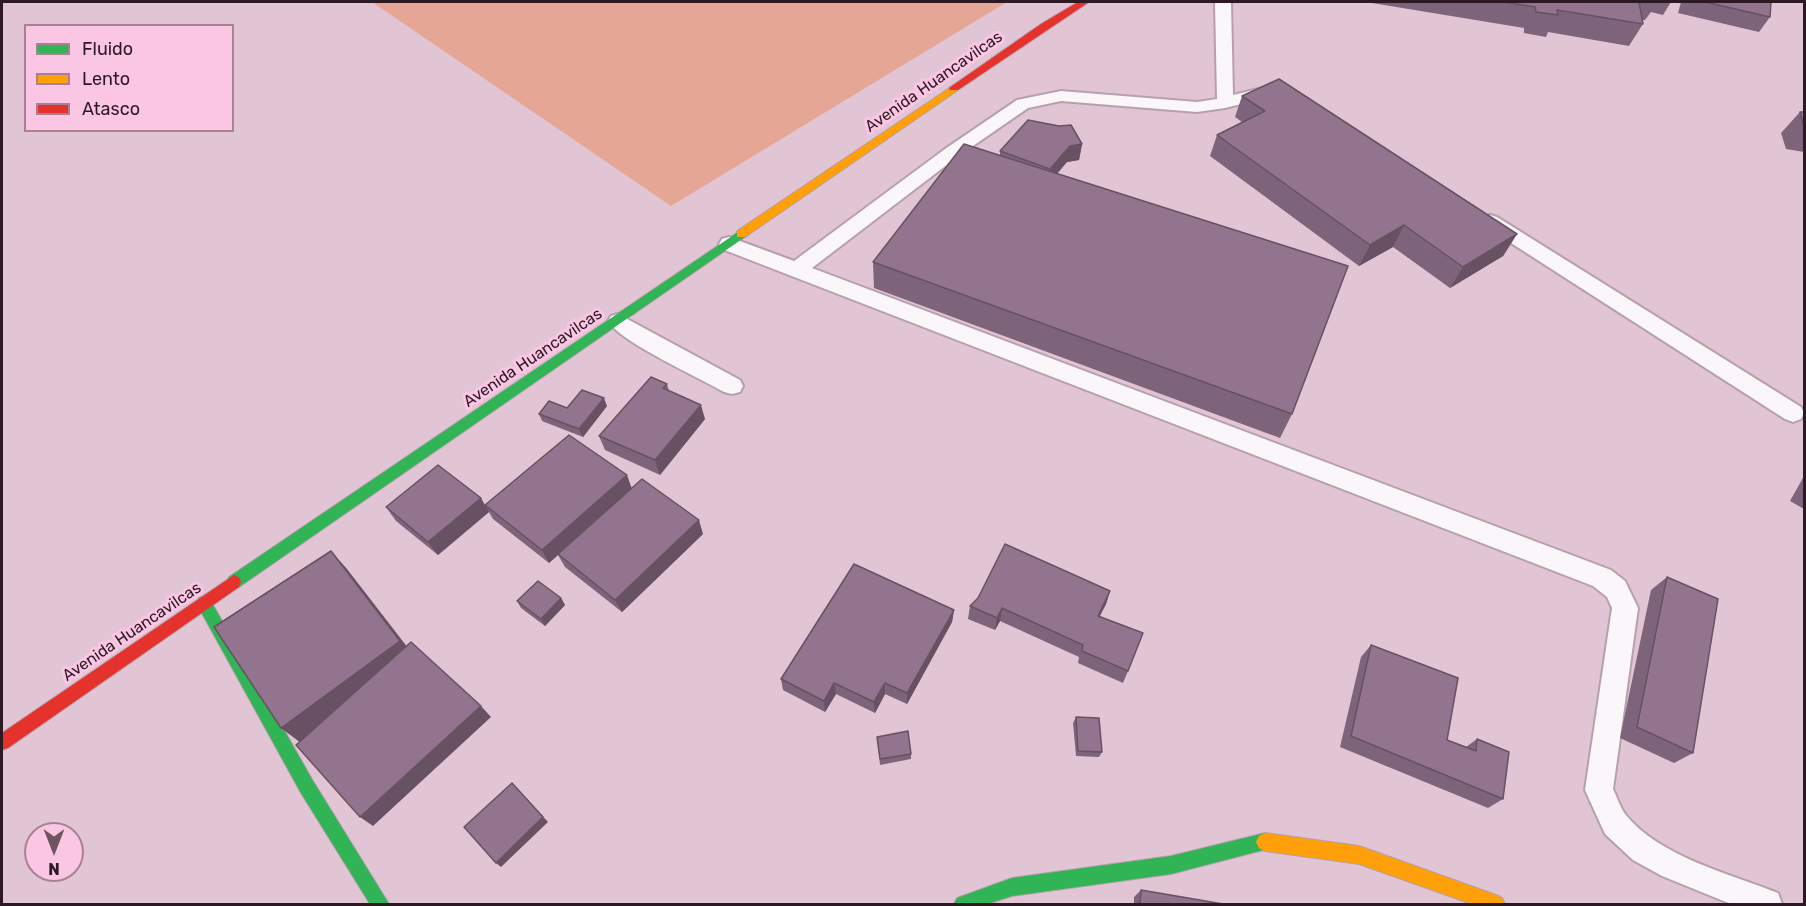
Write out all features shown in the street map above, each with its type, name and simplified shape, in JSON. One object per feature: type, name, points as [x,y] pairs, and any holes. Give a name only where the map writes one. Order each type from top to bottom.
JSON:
[{"type":"street","name":"Avenida Huancavilcas","points":[[2,742],[618,321],[1044,26],[1084,2]]},
{"type":"street","points":[[204,603],[307,787],[380,904]]},
{"type":"street","points":[[963,904],[1012,887],[1170,865],[1268,842],[1359,855],[1496,904]]},
{"type":"lane","points":[[1223,2],[1225,103]]},
{"type":"lane","points":[[796,270],[951,153],[1023,104],[1061,96],[1197,107],[1225,103],[1256,93],[1271,91],[1290,95]]},
{"type":"lane","points":[[1473,210],[1793,413]]},
{"type":"lane","points":[[729,244],[1602,578],[1616,589],[1625,608],[1599,790],[1615,824],[1643,850],[1672,866],[1767,904]]},
{"type":"lane","points":[[618,321],[646,340],[732,386]]},
{"type":"shaded area","points":[[372,2],[1007,2],[671,206]]},
{"type":"building","points":[[1504,2],[1639,2],[1643,24],[1557,10],[1558,15],[1536,12],[1535,7]]},
{"type":"building","points":[[1705,2],[1771,2],[1770,17]]},
{"type":"building","points":[[1279,79],[1517,234],[1463,267],[1404,225],[1370,245],[1217,135],[1265,111],[1242,96]]},
{"type":"building","points":[[1800,112],[1804,112],[1804,127]]},
{"type":"building","points":[[1028,120],[1059,126],[1071,125],[1082,144],[1070,146],[1050,169],[1000,151]]},
{"type":"building","points":[[964,144],[1348,266],[1292,414],[873,262]]},
{"type":"building","points":[[651,377],[667,384],[663,388],[701,405],[655,460],[599,436]]},
{"type":"building","points":[[582,390],[604,398],[579,429],[539,414],[549,401],[567,408]]},
{"type":"building","points":[[569,435],[627,475],[542,550],[485,505]]},
{"type":"building","points":[[438,465],[481,498],[428,542],[386,507]]},
{"type":"building","points":[[642,479],[699,520],[615,600],[558,554]]},
{"type":"building","points":[[1005,544],[1110,591],[1098,616],[1143,633],[1128,671],[1082,651],[1083,645],[1002,608],[997,618],[970,606],[978,598]]},
{"type":"building","points":[[331,551],[400,641],[281,728],[214,627]]},
{"type":"building","points":[[854,564],[954,610],[907,693],[885,683],[874,702],[834,683],[824,701],[781,679]]},
{"type":"building","points":[[1667,577],[1718,599],[1693,753],[1637,727]]},
{"type":"building","points":[[538,581],[561,598],[541,619],[517,601]]},
{"type":"building","points":[[411,642],[481,706],[360,817],[296,745]]},
{"type":"building","points":[[1371,645],[1458,678],[1447,740],[1476,751],[1477,739],[1509,752],[1503,799],[1351,736]]},
{"type":"building","points":[[1076,717],[1099,718],[1102,752],[1078,751]]},
{"type":"building","points":[[908,731],[911,754],[880,759],[877,737]]},
{"type":"building","points":[[512,783],[543,817],[496,863],[464,827]]},
{"type":"building","points":[[1141,890],[1223,904],[1140,904]]},
{"type":"traffic: fast","points":[[234,582],[741,234]]},
{"type":"traffic: fast","points":[[204,603],[307,787],[380,904]]},
{"type":"traffic: fast","points":[[963,904],[1012,887],[1171,865],[1265,842]]},
{"type":"traffic: slow","points":[[741,234],[954,88]]},
{"type":"traffic: slow","points":[[1265,842],[1359,855],[1496,904]]},
{"type":"traffic: jam","points":[[954,88],[1044,26],[1084,2]]},
{"type":"traffic: jam","points":[[2,742],[234,582]]}]
